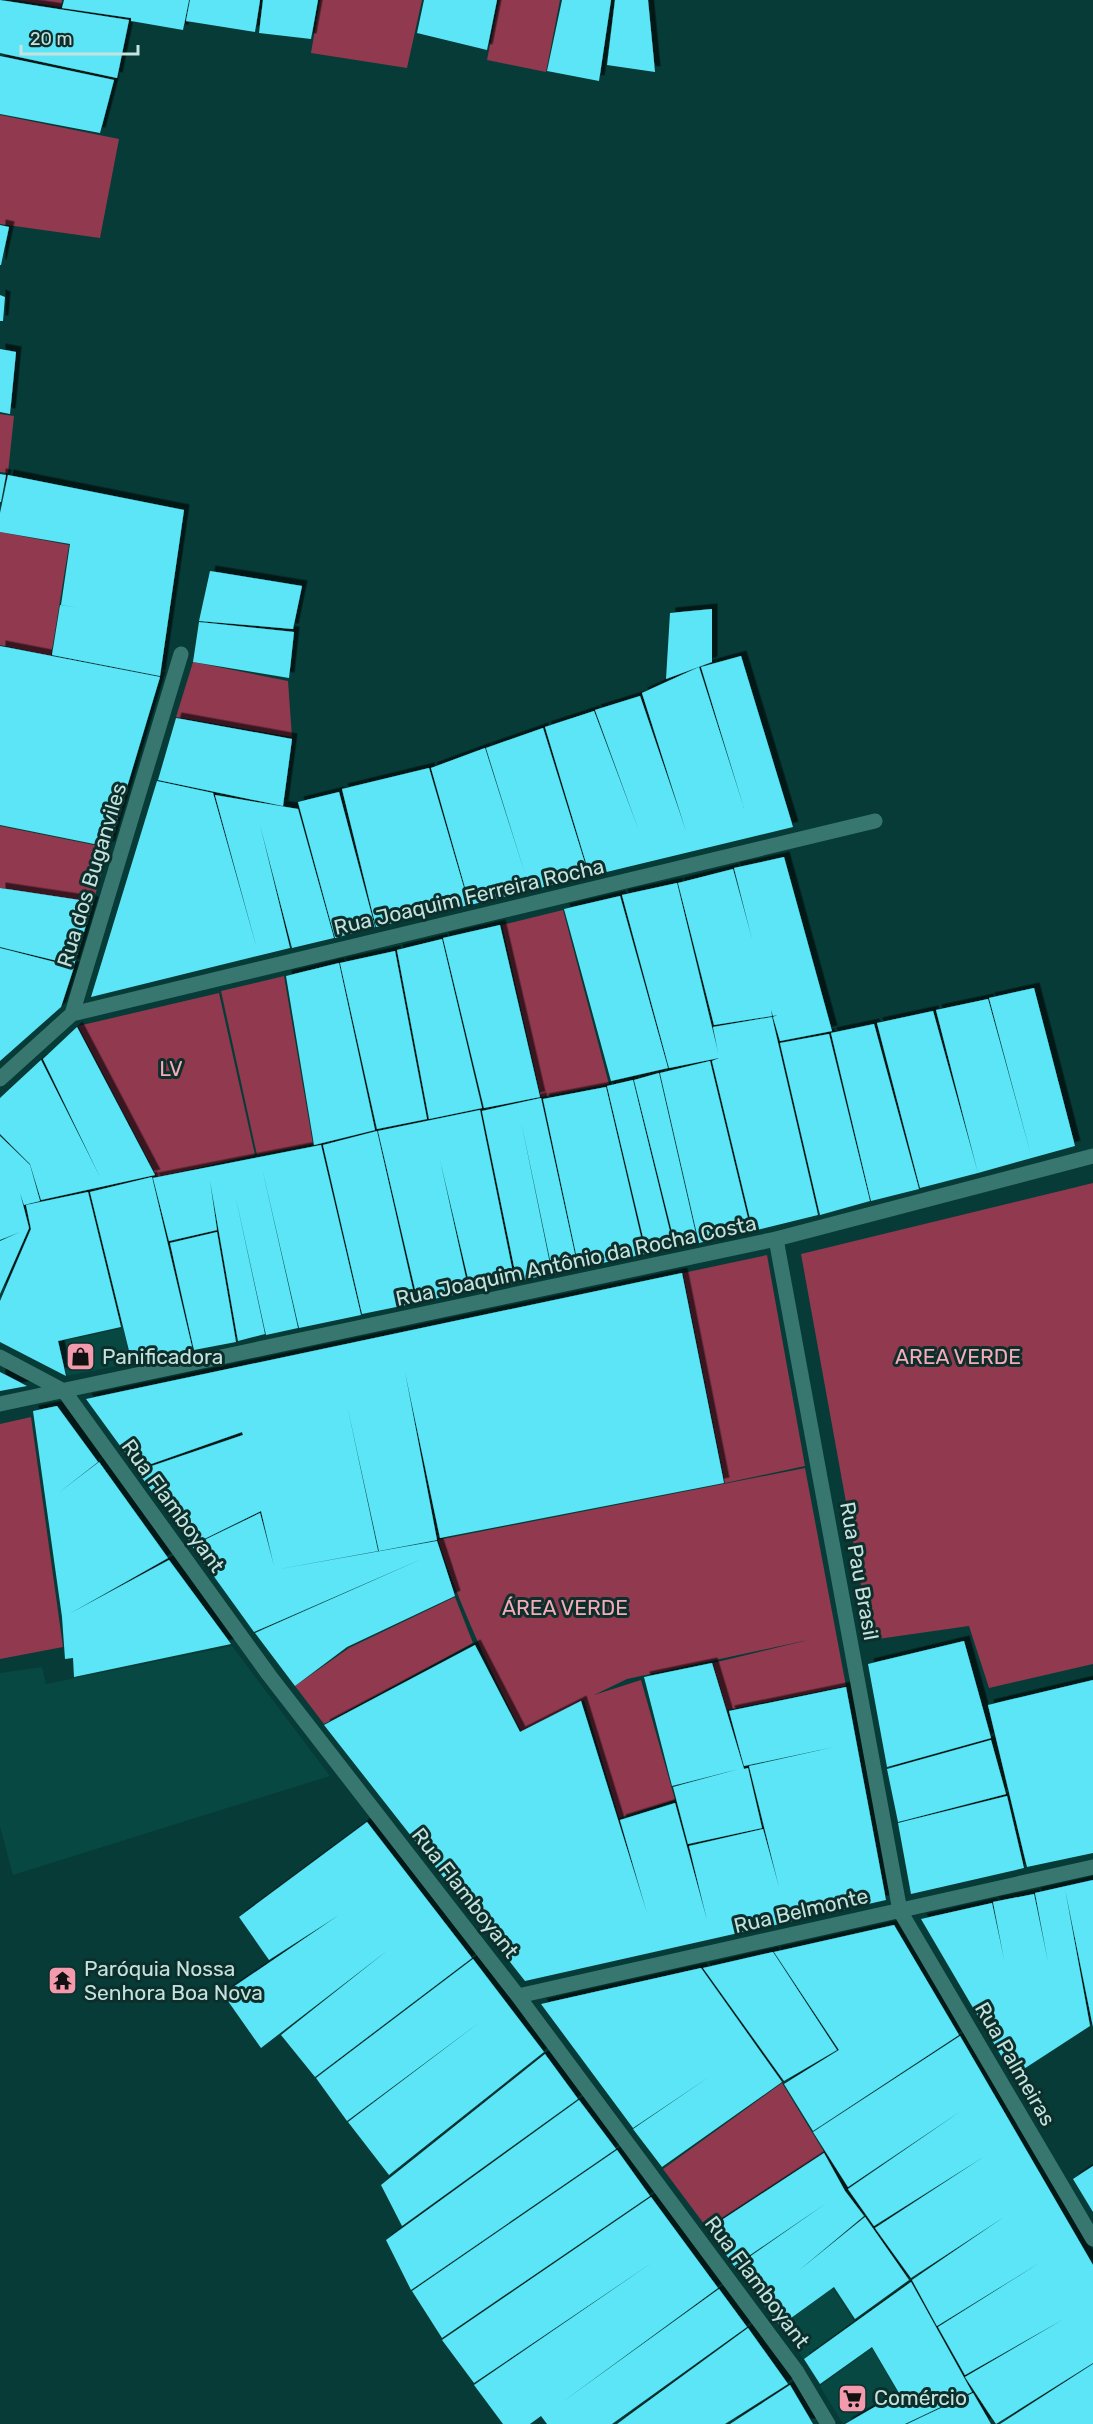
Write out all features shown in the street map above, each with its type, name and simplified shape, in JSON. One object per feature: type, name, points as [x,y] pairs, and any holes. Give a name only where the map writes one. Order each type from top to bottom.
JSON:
[{"type":"street","name":"Rua dos Buganviles","points":[[72,1014],[181,654]]},
{"type":"street","name":"Rua Joaquim Ferreira Rocha","points":[[72,1014],[876,822]]},
{"type":"street","points":[[0,1079],[72,1014]]},
{"type":"street","name":"Rua Joaquim Antônio da Rocha Costa","points":[[0,1404],[776,1239],[1093,1156]]},
{"type":"street","name":"Rua Pau Brasil","points":[[776,1239],[900,1911]]},
{"type":"street","points":[[0,1357],[64,1391]]},
{"type":"street","name":"Rua Flamboyant","points":[[64,1391],[269,1675],[518,1996],[797,2372],[828,2424]]},
{"type":"street","name":"Rua Belmonte","points":[[518,1996],[1093,1867]]},
{"type":"street","name":"Rua Palmeiras","points":[[900,1911],[1093,2239]]},
{"type":"shaded area","points":[[123,1328],[131,1363],[67,1376],[59,1342]]},
{"type":"shaded area","points":[[232,1646],[330,1776],[13,1875],[0,1827],[0,1673],[42,1667],[46,1684]]},
{"type":"shaded area","points":[[833,2288],[854,2321],[804,2359],[780,2327]]},
{"type":"shaded area","points":[[872,2348],[898,2393],[843,2424],[820,2386]]},
{"type":"green space","points":[[16,0],[62,0],[61,7]]},
{"type":"green space","points":[[320,0],[422,0],[407,68],[311,53]]},
{"type":"green space","points":[[499,0],[560,0],[546,72],[487,60]]},
{"type":"green space","points":[[0,115],[119,139],[100,238],[0,224]]},
{"type":"green space","points":[[0,414],[14,416],[8,473],[0,472]]},
{"type":"green space","points":[[0,532],[69,545],[51,656],[0,645]]},
{"type":"green space","points":[[193,662],[288,681],[292,737],[176,717]]},
{"type":"green space","points":[[0,826],[109,848],[93,902],[0,888]]},
{"type":"green space","points":[[563,910],[609,1084],[541,1097],[502,925]]},
{"type":"green space","name":"LV","points":[[284,976],[313,1144],[257,1155],[221,991]]},
{"type":"green space","name":"LV","points":[[219,993],[255,1155],[157,1177],[78,1026]]},
{"type":"green space","name":"AREA VERDE","points":[[1093,1183],[1093,1664],[989,1688],[969,1626],[871,1640],[801,1254]]},
{"type":"green space","points":[[767,1255],[805,1466],[725,1483],[683,1273]]},
{"type":"green space","points":[[31,1417],[63,1647],[0,1659],[0,1424]]},
{"type":"green space","name":"ÁREA VERDE","points":[[805,1468],[846,1686],[727,1710],[713,1663],[808,1640],[627,1679],[594,1695],[641,1680],[675,1800],[619,1818],[584,1700],[521,1731],[476,1637],[438,1540]]},
{"type":"green space","points":[[455,1597],[473,1643],[324,1724],[295,1686],[349,1648]]},
{"type":"green space","points":[[782,2083],[824,2152],[707,2228],[663,2169]]},
{"type":"building","points":[[0,0],[129,20],[117,78],[0,53]]},
{"type":"building","points":[[64,0],[189,0],[183,30],[131,21],[131,18],[62,8]]},
{"type":"building","points":[[190,0],[260,0],[255,32],[186,21]]},
{"type":"building","points":[[263,0],[318,0],[311,39],[259,33]]},
{"type":"building","points":[[424,0],[497,0],[487,50],[417,33]]},
{"type":"building","points":[[562,0],[611,0],[599,81],[547,71]]},
{"type":"building","points":[[615,0],[648,0],[655,72],[607,65]]},
{"type":"building","points":[[0,56],[114,80],[100,133],[0,114]]},
{"type":"building","points":[[0,225],[9,227],[1,265],[0,265]]},
{"type":"building","points":[[0,295],[5,297],[3,321],[0,321]]},
{"type":"building","points":[[0,349],[16,352],[10,414],[0,412]]},
{"type":"building","points":[[0,474],[6,475],[1,502],[0,502]]},
{"type":"building","points":[[8,475],[184,510],[160,676],[52,655],[60,605],[80,608],[61,605],[70,544],[0,532],[0,513]]},
{"type":"building","points":[[210,571],[302,586],[293,629],[199,621]]},
{"type":"building","points":[[712,609],[712,662],[666,679],[670,613]]},
{"type":"building","points":[[199,622],[294,632],[289,678],[193,662]]},
{"type":"building","points":[[0,646],[160,677],[109,847],[0,825]]},
{"type":"building","points":[[741,656],[793,827],[590,876],[545,727],[594,711],[639,831],[595,710],[640,696],[686,831],[642,693],[699,667],[744,808],[701,667]]},
{"type":"building","points":[[176,718],[292,739],[283,806],[158,780]]},
{"type":"building","points":[[543,728],[589,876],[470,905],[431,768],[485,748],[526,877],[486,748]]},
{"type":"building","points":[[429,768],[469,905],[376,927],[342,789]]},
{"type":"building","points":[[157,781],[213,793],[257,949],[215,795],[298,809],[334,938],[292,948],[260,825],[290,948],[91,997]]},
{"type":"building","points":[[339,792],[375,927],[335,938],[298,802]]},
{"type":"building","points":[[784,857],[832,1031],[780,1041],[773,1017],[777,1015],[773,1016],[771,1010],[772,1016],[714,1025],[678,883],[733,869],[752,939],[734,868]]},
{"type":"building","points":[[677,883],[718,1052],[713,1027],[772,1017],[818,1215],[753,1231],[712,1061],[719,1058],[669,1068],[622,895]]},
{"type":"building","points":[[0,888],[93,902],[74,965],[0,947]]},
{"type":"building","points":[[620,896],[668,1068],[611,1081],[564,909]]},
{"type":"building","points":[[500,925],[540,1097],[484,1108],[443,938]]},
{"type":"building","points":[[442,939],[482,1108],[429,1119],[397,950]]},
{"type":"building","points":[[0,948],[74,967],[61,1007],[0,1061]]},
{"type":"building","points":[[395,951],[427,1119],[377,1129],[340,963]]},
{"type":"building","points":[[339,963],[375,1130],[314,1145],[286,976]]},
{"type":"building","points":[[1034,988],[1075,1146],[978,1173],[936,1010],[988,999],[1031,1155],[989,998]]},
{"type":"building","points":[[933,1011],[978,1173],[920,1188],[877,1023]]},
{"type":"building","points":[[874,1024],[919,1189],[871,1201],[831,1033]]},
{"type":"building","points":[[77,1027],[155,1175],[41,1200],[30,1164],[0,1134],[0,1098],[41,1060],[100,1177],[43,1059]]},
{"type":"building","points":[[829,1034],[870,1201],[820,1215],[780,1043]]},
{"type":"building","points":[[710,1061],[751,1231],[699,1243],[660,1073]]},
{"type":"building","points":[[659,1073],[698,1243],[676,1248],[634,1080]]},
{"type":"building","points":[[633,1080],[674,1248],[647,1254],[607,1086]]},
{"type":"building","points":[[606,1087],[645,1254],[579,1268],[543,1099]]},
{"type":"building","points":[[541,1098],[578,1268],[553,1274],[521,1121],[552,1274],[517,1281],[482,1111]]},
{"type":"building","points":[[480,1110],[515,1283],[471,1291],[440,1160],[469,1292],[418,1302],[378,1131]]},
{"type":"building","points":[[377,1131],[416,1303],[362,1314],[323,1145]]},
{"type":"building","points":[[0,1136],[30,1165],[40,1201],[24,1205],[20,1193],[29,1228],[0,1294],[0,1241],[20,1232],[0,1240]]},
{"type":"building","points":[[321,1145],[361,1315],[299,1328],[262,1168],[298,1328],[266,1335],[235,1194],[265,1334],[238,1341],[210,1181],[217,1230],[169,1241],[153,1178]]},
{"type":"building","points":[[152,1177],[193,1351],[132,1363],[90,1192]]},
{"type":"building","points":[[88,1192],[121,1327],[58,1341],[66,1376],[0,1342],[0,1301],[31,1229],[26,1205]]},
{"type":"building","points":[[217,1232],[236,1342],[194,1350],[170,1243]]},
{"type":"building","points":[[682,1273],[724,1483],[440,1538],[405,1372],[437,1540],[379,1551],[347,1405],[378,1551],[274,1570],[437,1541],[455,1596],[347,1647],[295,1686],[255,1633],[424,1558],[254,1632],[192,1546],[260,1513],[274,1566],[261,1511],[192,1545],[137,1471],[243,1435],[242,1432],[137,1469],[86,1399]]},
{"type":"building","points":[[0,1372],[27,1386],[0,1391]]},
{"type":"building","points":[[57,1406],[98,1462],[57,1494],[99,1462],[168,1558],[69,1614],[169,1560],[231,1644],[74,1677],[73,1658],[65,1659],[62,1617],[33,1411]]},
{"type":"building","points":[[964,1641],[991,1738],[887,1767],[868,1664]]},
{"type":"building","points":[[475,1645],[520,1732],[581,1701],[647,1913],[620,1820],[675,1803],[707,1920],[689,1846],[763,1829],[779,1887],[749,1766],[834,1747],[744,1766],[729,1711],[846,1687],[886,1900],[525,1981],[324,1725]]},
{"type":"building","points":[[712,1663],[744,1769],[748,1768],[762,1828],[688,1844],[673,1787],[739,1769],[672,1786],[644,1677]]},
{"type":"building","points":[[1093,1680],[1093,1853],[1027,1867],[988,1705]]},
{"type":"building","points":[[991,1740],[1006,1794],[898,1822],[887,1769]]},
{"type":"building","points":[[1007,1796],[1024,1868],[911,1894],[898,1823]]},
{"type":"building","points":[[367,1822],[472,1958],[315,2077],[281,2035],[388,1950],[261,2048],[223,1994],[339,1915],[269,1960],[239,1917]]},
{"type":"building","points":[[1093,1880],[1093,2027],[1065,1889],[1090,2026],[1013,2076],[921,1919],[992,1903],[1004,1959],[993,1902],[1034,1894],[1048,1962],[1035,1893]]},
{"type":"building","points":[[894,1925],[959,2035],[813,2131],[784,2084],[839,2050],[774,1952]]},
{"type":"building","points":[[773,1952],[837,2050],[784,2081],[703,1968]]},
{"type":"building","points":[[473,1959],[544,2052],[389,2175],[348,2122],[480,2022],[347,2121],[316,2078]]},
{"type":"building","points":[[701,1968],[782,2082],[662,2167],[633,2129],[709,2077],[633,2128],[541,2004]]},
{"type":"building","points":[[960,2036],[1093,2265],[1093,2363],[996,2424],[965,2377],[1064,2319],[965,2375],[938,2327],[1041,2262],[937,2326],[912,2280],[1004,2217],[911,2278],[875,2228],[985,2156],[874,2226],[848,2189],[961,2111],[848,2187],[813,2132]]},
{"type":"building","points":[[545,2054],[578,2099],[402,2226],[381,2185]]},
{"type":"building","points":[[579,2100],[616,2149],[411,2290],[386,2240]]},
{"type":"building","points":[[617,2150],[650,2196],[442,2338],[412,2291]]},
{"type":"building","points":[[824,2153],[845,2191],[864,2216],[797,2272],[865,2217],[909,2280],[855,2319],[834,2287],[780,2326],[735,2267],[828,2202],[734,2266],[708,2229]]},
{"type":"building","points":[[1093,2166],[1093,2212],[1073,2179]]},
{"type":"building","points":[[651,2197],[718,2288],[561,2403],[719,2289],[747,2327],[612,2424],[547,2424],[541,2416],[530,2424],[503,2424],[474,2385],[653,2262],[474,2383],[442,2340]]},
{"type":"building","points":[[911,2282],[972,2392],[905,2424],[845,2424],[899,2393],[872,2347],[820,2384],[804,2359]]},
{"type":"building","points":[[748,2328],[788,2384],[725,2424],[617,2424]]},
{"type":"building","points":[[1093,2364],[1093,2424],[1000,2424]]},
{"type":"building","points":[[790,2385],[813,2424],[730,2424]]},
{"type":"building","points":[[973,2393],[991,2424],[907,2424]]},
{"type":"place","name":"Panificadora","points":[[81,1357]]},
{"type":"place","name":"Paróquia Nossa Senhora Boa Nova","points":[[63,1981]]},
{"type":"place","name":"Comércio","points":[[853,2398]]}]
